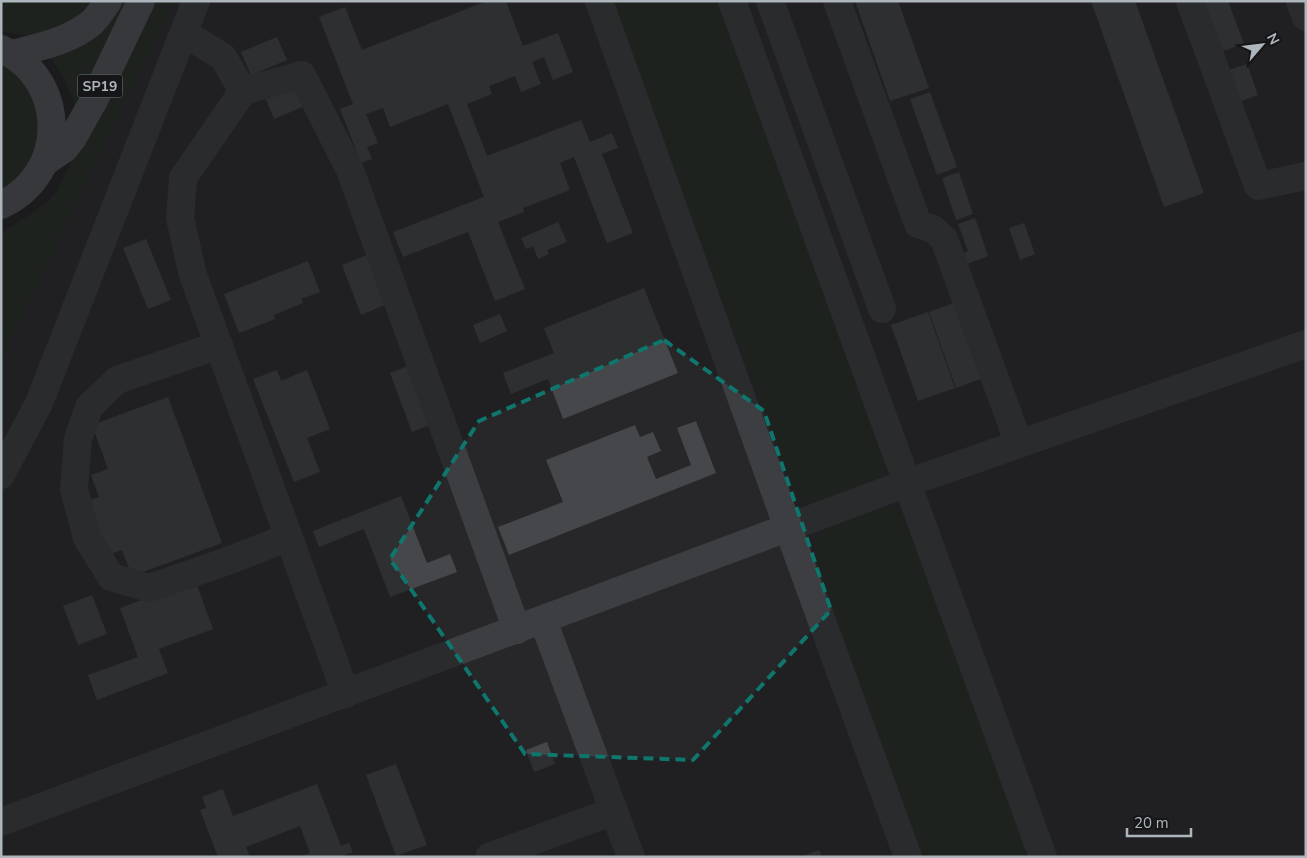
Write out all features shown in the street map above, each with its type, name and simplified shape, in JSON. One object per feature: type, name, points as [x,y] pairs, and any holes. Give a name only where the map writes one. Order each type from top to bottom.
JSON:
[{"type":"main road","points":[[7,51],[47,45],[76,33],[92,22],[108,1]]},
{"type":"main road","name":"SP19","points":[[46,161],[64,149],[72,139],[94,100],[141,1]]},
{"type":"main road","points":[[1,205],[14,200],[32,183],[46,161],[52,138],[51,113],[44,90],[31,70],[7,51]]},
{"type":"lane","points":[[1,475],[39,403],[196,1]]},
{"type":"lane","points":[[599,1],[908,857]]},
{"type":"lane","points":[[732,1],[1043,857]]},
{"type":"lane","points":[[770,1],[882,309]]},
{"type":"lane","points":[[837,1],[918,224],[933,228],[944,239],[1019,444]]},
{"type":"lane","points":[[1190,1],[1258,186],[1306,176]]},
{"type":"lane","points":[[1300,1],[1306,17]]},
{"type":"lane","points":[[184,33],[223,57],[243,91]]},
{"type":"lane","points":[[346,694],[193,275],[180,218],[183,178],[243,91],[302,75],[350,170],[518,630]]},
{"type":"lane","points":[[1,822],[907,483],[1306,344]]},
{"type":"lane","points":[[219,345],[117,380],[89,407],[78,439],[74,488],[87,538],[111,577],[149,588],[225,562],[289,537]]},
{"type":"lane","points":[[543,620],[631,857]]},
{"type":"lane","points":[[489,857],[614,811]]},
{"type":"highlighted area","points":[[664,340],[764,411],[831,610],[693,760],[525,754],[390,559],[479,421]]},
{"type":"shaded area","points":[[1,1],[92,1],[77,16],[53,29],[30,36],[1,31]]},
{"type":"shaded area","points":[[121,1],[129,1],[75,108],[66,81],[50,57],[72,50],[90,40]]},
{"type":"shaded area","points":[[149,1],[175,1],[1,361],[1,234],[46,203],[57,192]]},
{"type":"shaded area","points":[[175,1],[1306,1],[1306,857],[1,857],[1,361]]},
{"type":"shaded area","points":[[611,1],[721,1],[886,462],[880,484],[818,506],[795,496]]},
{"type":"shaded area","points":[[1,56],[21,69],[44,114],[35,164],[1,195]]},
{"type":"shaded area","points":[[890,507],[909,521],[1032,857],[923,857],[816,564],[815,541],[828,524],[870,508]]},
{"type":"building","points":[[487,1],[506,1],[523,46],[558,33],[573,72],[553,80],[544,57],[532,62],[541,84],[521,92],[515,76],[489,86],[492,94],[467,104],[487,156],[581,120],[590,142],[612,133],[618,148],[602,154],[633,233],[607,243],[574,157],[560,163],[570,190],[523,208],[524,212],[498,222],[525,289],[495,301],[468,232],[403,257],[393,232],[484,197],[448,104],[390,127],[383,108],[366,114],[378,143],[367,147],[372,159],[361,163],[340,109],[353,104],[319,17],[345,7],[362,50]]},
{"type":"building","points":[[855,1],[898,1],[929,88],[890,101]]},
{"type":"building","points":[[1091,1],[1135,1],[1204,193],[1164,207]]},
{"type":"building","points":[[1192,1],[1228,1],[1244,44],[1211,55]]},
{"type":"building","points":[[277,37],[287,60],[251,75],[241,52]]},
{"type":"building","points":[[1247,64],[1258,95],[1233,104],[1222,72]]},
{"type":"building","points":[[297,86],[305,106],[274,119],[266,99]]},
{"type":"building","points":[[930,92],[957,167],[937,175],[910,99]]},
{"type":"building","points":[[959,172],[973,214],[956,220],[942,178]]},
{"type":"building","points":[[975,218],[988,256],[965,265],[961,254],[968,251],[958,224]]},
{"type":"building","points":[[558,222],[567,242],[547,250],[549,254],[538,259],[533,246],[526,249],[521,238]]},
{"type":"building","points":[[1024,223],[1035,254],[1020,260],[1009,228]]},
{"type":"building","points":[[146,239],[171,300],[148,309],[123,248]]},
{"type":"building","points":[[367,255],[387,304],[361,315],[342,265]]},
{"type":"building","points":[[308,261],[320,292],[301,299],[303,303],[274,315],[275,319],[239,333],[224,294]]},
{"type":"building","points":[[644,288],[678,373],[563,419],[548,379],[511,394],[503,373],[554,353],[544,328]]},
{"type":"building","points":[[959,301],[986,377],[956,388],[929,312]]},
{"type":"building","points":[[928,312],[955,388],[918,401],[891,325]]},
{"type":"building","points":[[500,314],[507,331],[480,343],[473,325]]},
{"type":"building","points":[[408,366],[430,425],[412,432],[390,373]]},
{"type":"building","points":[[277,370],[281,381],[307,370],[330,429],[307,438],[320,472],[294,482],[253,379]]},
{"type":"building","points":[[168,397],[222,543],[132,576],[122,550],[108,555],[88,501],[99,497],[91,475],[108,469],[92,425]]},
{"type":"building","points":[[696,421],[716,473],[509,555],[498,527],[563,502],[546,460],[635,425],[640,437],[653,432],[661,451],[647,457],[656,479],[691,465],[677,428]]},
{"type":"building","points":[[401,496],[427,563],[450,554],[457,572],[390,597],[364,529],[319,547],[313,531]]},
{"type":"building","points":[[195,580],[213,629],[159,649],[168,673],[97,700],[88,675],[138,657],[120,608]]},
{"type":"building","points":[[92,595],[107,634],[78,645],[63,606]]},
{"type":"building","points":[[547,742],[555,764],[534,772],[526,750]]},
{"type":"building","points":[[396,764],[427,845],[396,856],[366,775]]},
{"type":"building","points":[[317,784],[341,846],[349,843],[353,852],[345,855],[345,857],[299,857],[310,853],[300,826],[246,847],[250,857],[218,857],[200,810],[206,808],[202,797],[223,789],[233,816]]},
{"type":"building","points":[[819,850],[822,857],[801,857]]}]
